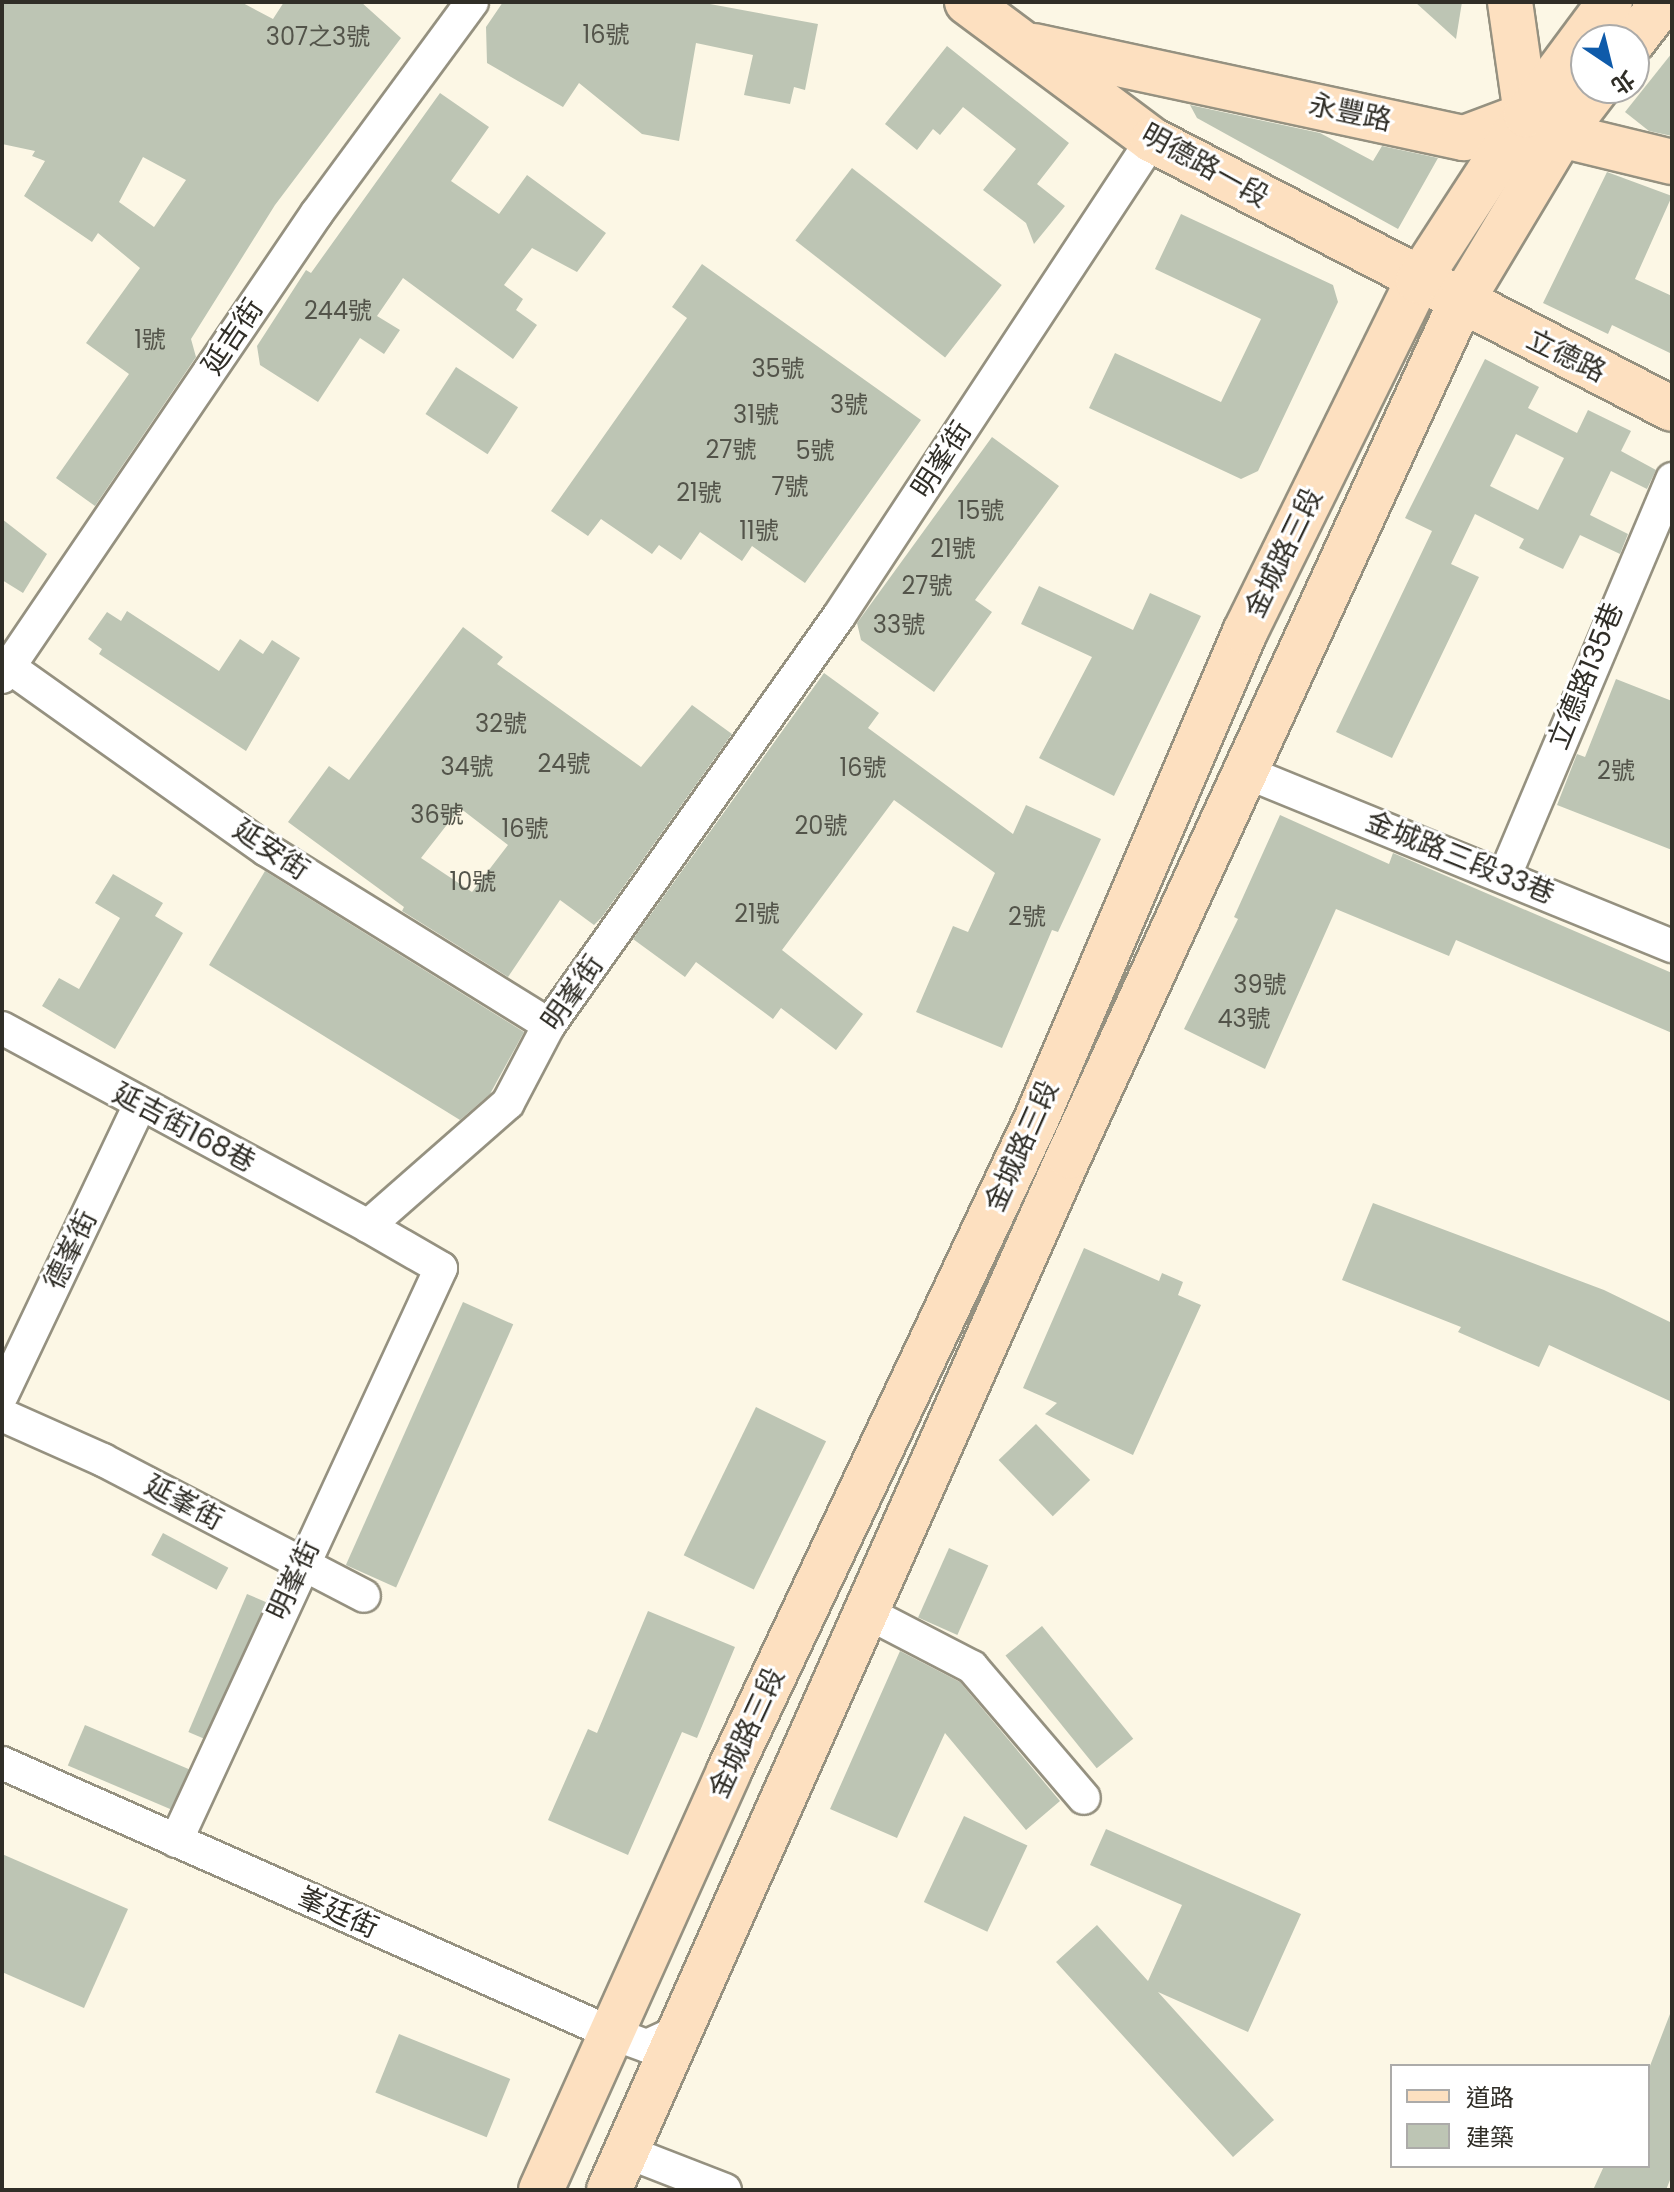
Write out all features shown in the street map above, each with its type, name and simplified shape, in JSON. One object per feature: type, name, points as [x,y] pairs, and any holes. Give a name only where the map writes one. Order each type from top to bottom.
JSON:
[{"type":"main road","name":"明德路一段","points":[[967,2],[1152,140],[1460,304]]},
{"type":"main road","points":[[1510,2],[1543,125]]},
{"type":"main road","points":[[1543,125],[1610,2]]},
{"type":"main road","points":[[1646,24],[1663,2]]},
{"type":"main road","name":"永豐路","points":[[1020,43],[1464,138],[1543,125]]},
{"type":"main road","points":[[1543,125],[1574,104]]},
{"type":"main road","points":[[1543,125],[1672,162]]},
{"type":"main road","name":"金城路三段","points":[[541,2190],[1036,1120],[1245,632],[1418,281],[1543,125]]},
{"type":"main road","name":"金城路三段","points":[[618,2171],[675,2033],[868,1613],[1069,1156],[1248,773],[1543,125]]},
{"type":"main road","name":"立德路","points":[[1460,304],[1672,409]]},
{"type":"street","name":"延吉街","points":[[4,668],[317,213],[472,2]]},
{"type":"street","name":"明峯街","points":[[176,1841],[300,1565],[441,1268],[368,1226],[508,1103],[549,1025],[839,616],[1152,140]]},
{"type":"street","name":"立德路135巷","points":[[1505,875],[1672,479]]},
{"type":"street","name":"延安街","points":[[4,668],[267,850],[549,1025]]},
{"type":"street","name":"金城路三段33巷","points":[[1248,773],[1505,875],[1672,946]]},
{"type":"street","name":"延吉街168巷","points":[[2,1028],[368,1226]]},
{"type":"street","name":"德峯街","points":[[2,1395],[140,1105]]},
{"type":"street","name":"延峯街","points":[[2,1415],[103,1460],[364,1596]]},
{"type":"street","points":[[868,1613],[972,1667],[1084,1798]]},
{"type":"street","name":"峯廷街","points":[[2,1763],[611,2033],[647,2046],[675,2033]]},
{"type":"street","points":[[618,2171],[725,2190]]},
{"type":"building","points":[[2,2],[241,2],[273,19],[284,2],[361,2],[401,38],[275,205],[191,339],[196,357],[95,506],[56,478],[129,374],[86,343],[140,268],[98,233],[92,242],[24,196],[45,161],[32,156],[35,151],[2,144]],"holes":[[[143,157],[186,180],[154,227],[119,202]]]},
{"type":"building","points":[[503,2],[699,2],[818,24],[805,90],[794,87],[790,104],[744,95],[753,55],[696,43],[679,141],[642,134],[579,83],[563,107],[487,63],[486,27]]},
{"type":"building","points":[[1415,2],[1462,2],[1456,39]]},
{"type":"building","points":[[947,46],[1069,143],[1037,184],[1065,206],[1034,244],[1026,223],[983,190],[1016,149],[963,107],[940,135],[933,129],[917,150],[885,124]]},
{"type":"building","points":[[1672,53],[1672,136],[1649,131],[1625,112],[1631,104],[1650,104],[1650,81]]},
{"type":"building","points":[[440,93],[489,127],[451,181],[499,214],[527,175],[606,233],[577,272],[532,248],[504,285],[523,299],[516,310],[537,325],[513,359],[403,278],[377,316],[400,330],[384,354],[360,338],[318,402],[260,365],[257,346],[306,270],[311,273]]},
{"type":"building","points":[[1190,105],[1320,133],[1373,161],[1382,146],[1438,158],[1398,229],[1197,118]]},
{"type":"building","points":[[852,168],[1002,285],[945,357],[795,240]]},
{"type":"building","points":[[1607,172],[1672,196],[1635,279],[1672,296],[1672,354],[1612,325],[1608,334],[1543,303]]},
{"type":"building","points":[[1181,214],[1333,285],[1338,302],[1258,471],[1241,479],[1089,408],[1115,353],[1221,402],[1261,319],[1155,269]]},
{"type":"building","points":[[702,264],[921,420],[805,583],[752,546],[742,561],[700,532],[681,560],[659,545],[652,554],[601,519],[588,536],[551,511],[687,318],[672,307]]},
{"type":"building","points":[[1485,359],[1539,387],[1528,408],[1577,433],[1588,410],[1631,431],[1621,451],[1656,470],[1647,489],[1611,471],[1590,515],[1628,534],[1620,554],[1580,535],[1563,569],[1519,548],[1524,539],[1475,514],[1451,564],[1479,577],[1392,758],[1336,732],[1432,531],[1405,518]],"holes":[[[1516,434],[1564,458],[1538,510],[1490,486]]]},
{"type":"building","points":[[456,367],[518,407],[488,454],[426,414]]},
{"type":"building","points":[[992,437],[1059,486],[975,600],[992,612],[934,692],[861,640],[857,623]]},
{"type":"building","points":[[2,519],[47,554],[23,593],[2,580]]},
{"type":"building","points":[[1039,586],[1133,630],[1150,593],[1201,616],[1114,796],[1039,758],[1092,657],[1021,624]]},
{"type":"building","points":[[127,611],[219,671],[240,639],[263,654],[272,640],[300,658],[246,751],[99,654],[102,649],[88,639],[107,612],[121,621]]},
{"type":"building","points":[[463,627],[503,657],[497,664],[641,767],[692,705],[732,734],[602,917],[594,925],[560,900],[508,977],[402,911],[404,907],[288,822],[329,766],[349,780]],"holes":[[[460,808],[508,845],[472,892],[421,858]]]},
{"type":"building","points":[[824,673],[879,713],[868,728],[1013,834],[1026,805],[1101,839],[1058,932],[1052,930],[1002,1048],[916,1012],[953,926],[968,932],[995,873],[894,800],[782,950],[863,1014],[836,1050],[781,1008],[773,1019],[696,962],[685,977],[633,939]]},
{"type":"building","points":[[1616,679],[1672,701],[1672,850],[1557,805],[1577,754],[1585,757]]},
{"type":"building","points":[[1280,815],[1389,864],[1393,853],[1672,973],[1672,1033],[1456,940],[1449,956],[1336,909],[1265,1069],[1184,1029],[1238,919],[1234,917]]},
{"type":"building","points":[[265,871],[524,1032],[490,1094],[460,1120],[209,965]]},
{"type":"building","points":[[113,874],[163,903],[155,916],[183,933],[115,1049],[42,1006],[59,978],[79,989],[120,918],[95,903]]},
{"type":"building","points":[[1373,1203],[1604,1290],[1672,1323],[1672,1402],[1549,1345],[1539,1367],[1458,1332],[1461,1327],[1342,1280]]},
{"type":"building","points":[[1084,1248],[1159,1281],[1162,1273],[1183,1282],[1178,1295],[1201,1305],[1133,1455],[1045,1414],[1057,1403],[1023,1388]]},
{"type":"building","points":[[463,1302],[513,1324],[396,1587],[346,1565]]},
{"type":"building","points":[[756,1407],[826,1441],[754,1589],[684,1555]]},
{"type":"building","points":[[1036,1424],[1090,1480],[1053,1516],[999,1460]]},
{"type":"building","points":[[163,1533],[228,1568],[217,1590],[151,1555]]},
{"type":"building","points":[[949,1548],[988,1565],[957,1635],[918,1617]]},
{"type":"building","points":[[247,1594],[266,1602],[208,1740],[188,1732]]},
{"type":"building","points":[[648,1611],[735,1647],[697,1738],[682,1732],[628,1855],[548,1820],[588,1729],[597,1733]]},
{"type":"building","points":[[1042,1626],[1133,1739],[1097,1768],[1005,1656]]},
{"type":"building","points":[[900,1651],[960,1682],[1060,1801],[1026,1830],[945,1733],[897,1838],[830,1809]]},
{"type":"building","points":[[85,1725],[189,1769],[172,1810],[68,1766]]},
{"type":"building","points":[[964,1816],[1027,1846],[987,1932],[924,1902]]},
{"type":"building","points":[[1106,1829],[1301,1914],[1248,2032],[1158,1992],[1274,2120],[1233,2157],[1056,1962],[1097,1925],[1148,1981],[1182,1905],[1090,1865]]},
{"type":"building","points":[[2,1854],[128,1909],[84,2008],[2,1972]]},
{"type":"building","points":[[1670,2014],[1672,2175],[1666,2190],[1593,2190],[1603,2168],[1650,2168],[1650,2066]]},
{"type":"building","points":[[399,2034],[510,2079],[487,2137],[375,2092]]}]
